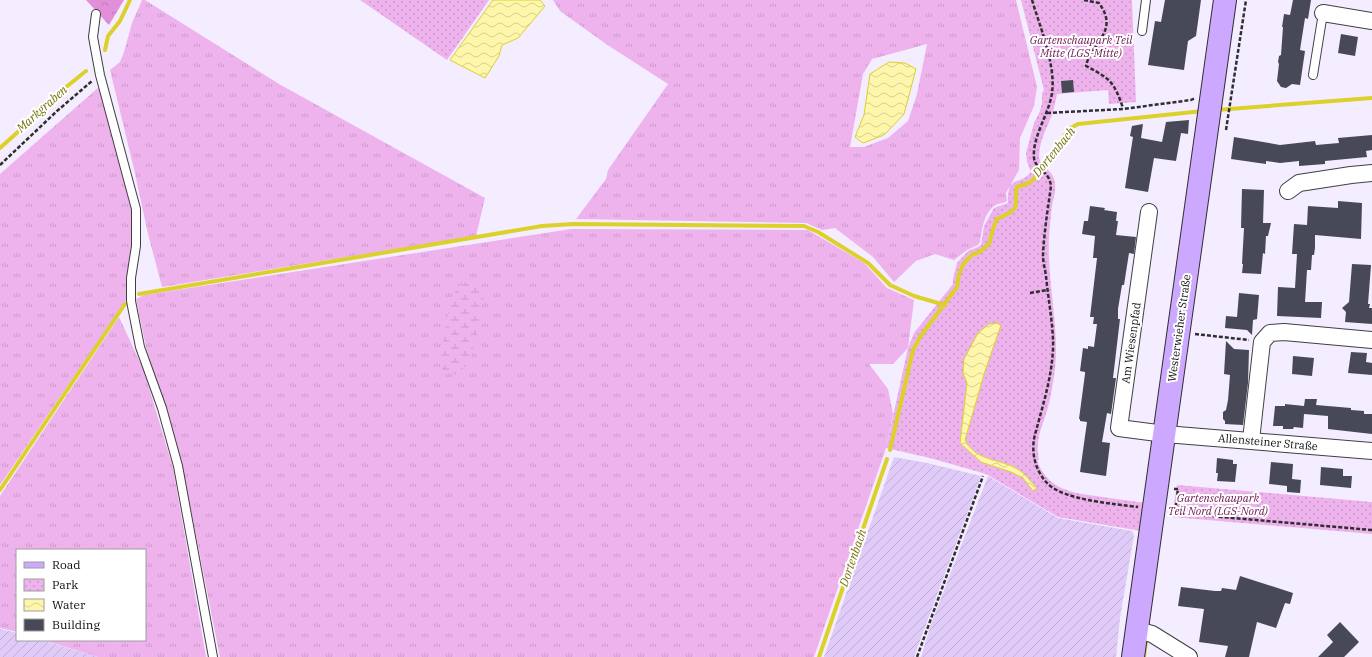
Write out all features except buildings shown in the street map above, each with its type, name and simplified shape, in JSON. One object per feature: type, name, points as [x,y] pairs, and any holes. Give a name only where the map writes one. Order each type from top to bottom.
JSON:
[{"type":"main road","name":"Westerwieher Straße","points":[[1133,657],[1207,127],[1213,101],[1225,0]]},
{"type":"street","points":[[1323,13],[1372,21]]},
{"type":"street","points":[[1288,191],[1300,183],[1372,173]]},
{"type":"street","name":"Am Wiesenpfad","points":[[1149,212],[1119,428],[1165,434]]},
{"type":"street","points":[[1251,440],[1262,342],[1270,333],[1284,332],[1372,340]]},
{"type":"street","name":"Allensteiner Straße","points":[[1165,434],[1372,451]]},
{"type":"street","points":[[1137,630],[1152,634],[1189,657]]},
{"type":"lane","points":[[1142,31],[1146,0]]},
{"type":"lane","points":[[1313,75],[1323,13]]},
{"type":"lane","points":[[96,14],[93,37],[100,74],[136,209],[136,246],[131,278],[131,301],[140,347],[162,408],[178,466],[213,657]]},
{"type":"path","points":[[1032,0],[1053,76],[1052,92],[1038,133],[1034,160],[1049,177],[1051,186],[1043,255],[1053,340],[1048,387],[1033,440],[1035,464],[1048,484],[1060,491],[1087,499],[1142,508]]},
{"type":"path","points":[[1084,0],[1099,3],[1104,9],[1106,19],[1105,30],[1102,38],[1088,57],[1086,66],[1104,75],[1116,88],[1123,109]]},
{"type":"path","points":[[1213,101],[1246,0]]},
{"type":"path","points":[[0,165],[57,110],[100,74]]},
{"type":"path","points":[[1046,113],[1123,109],[1192,100],[1213,101],[1228,117]]},
{"type":"path","points":[[1030,293],[1047,290]]},
{"type":"path","points":[[1179,332],[1262,342]]},
{"type":"path","points":[[917,657],[983,476]]},
{"type":"path","points":[[1173,488],[1178,489],[1175,513],[1372,530]]},
{"type":"shaded area","points":[[894,457],[981,476],[914,657],[824,657]]},
{"type":"shaded area","points":[[988,476],[1058,518],[1132,531],[1134,535],[1120,618],[1116,657],[921,657],[931,624]]},
{"type":"shaded area","points":[[0,629],[16,633],[16,641],[44,641],[98,657],[0,657]]},
{"type":"green space","points":[[86,0],[124,0],[109,25]]},
{"type":"green space","points":[[142,0],[145,0],[279,84],[485,198],[476,236],[162,287],[148,234],[110,70],[120,62],[132,23]]},
{"type":"green space","points":[[360,0],[489,0],[447,60]]},
{"type":"green space","points":[[553,0],[1016,0],[1037,87],[1034,106],[1020,138],[1019,170],[1006,193],[1007,201],[993,207],[984,220],[980,242],[978,245],[967,250],[954,260],[935,254],[916,261],[894,282],[873,257],[835,228],[822,230],[806,223],[576,219],[606,179],[608,170],[668,84],[606,44],[560,11]],"holes":[[[927,44],[917,94],[908,121],[888,138],[864,147],[850,147],[863,74],[872,59]]]},
{"type":"green space","name":"Gartenschaupark Teil Mitte (LGS-Mitte)","points":[[1021,0],[1132,0],[1136,102],[1109,104],[1108,90],[1057,94],[1053,112],[1040,149],[1039,159],[1052,175],[1055,185],[1050,225],[1049,251],[1056,355],[1051,395],[1038,441],[1039,460],[1037,460],[1048,478],[1063,489],[1082,494],[1145,503],[1141,531],[1058,517],[986,474],[930,458],[886,448],[908,348],[914,333],[953,284],[957,263],[968,251],[981,245],[984,226],[994,208],[1008,203],[1008,194],[1012,184],[1023,179],[1031,172],[1027,162],[1026,153],[1034,123],[1040,111],[1042,93],[1044,90]],"holes":[[[1001,325],[985,371],[965,440],[975,452],[982,456],[1012,466],[1019,470],[1036,488],[1033,491],[1023,478],[1011,472],[981,462],[960,443],[967,383],[963,373]]]},
{"type":"green space","points":[[99,87],[133,211],[133,247],[127,299],[0,485],[0,174]]},
{"type":"green space","points":[[571,229],[808,230],[864,263],[887,288],[914,300],[908,348],[893,364],[869,364],[888,389],[893,414],[886,448],[814,657],[220,657],[182,465],[146,347],[136,299],[144,295]]},
{"type":"green space","points":[[473,278],[485,291],[470,362],[457,375],[444,373],[440,364],[448,314],[457,287]]},
{"type":"green space","points":[[119,317],[144,371],[173,468],[206,657],[98,657],[46,641],[146,641],[146,549],[16,549],[16,632],[0,628],[0,496]]},
{"type":"green space","name":"Gartenschaupark Teil Nord (LGS-Nord)","points":[[1177,485],[1372,502],[1372,534],[1172,517]]},
{"type":"water","points":[[493,0],[540,0],[545,6],[518,38],[502,45],[499,56],[485,78],[450,60]]},
{"type":"water","points":[[889,62],[905,63],[916,69],[904,114],[884,135],[863,143],[855,137],[864,115],[870,74]]},
{"type":"water","points":[[996,323],[1001,325],[985,371],[965,440],[975,452],[982,456],[1012,466],[1019,470],[1037,488],[1033,491],[1023,478],[1011,472],[981,462],[960,443],[967,383],[963,373],[964,359],[978,333],[989,324]]},
{"type":"waterway","name":"Markgraben","points":[[105,50],[108,36],[120,21],[130,0]]},
{"type":"waterway","name":"Markgraben","points":[[0,148],[48,105],[55,96],[86,71]]},
{"type":"waterway","name":"Dortenbach","points":[[1216,110],[1372,98]]},
{"type":"waterway","name":"Dortenbach","points":[[890,450],[913,350],[920,337],[957,287],[959,274],[964,263],[973,254],[980,252],[989,244],[997,219],[1015,208],[1017,187],[1029,183],[1034,179],[1069,129],[1078,124],[1203,111]]},
{"type":"waterway","points":[[139,294],[542,226],[573,224],[804,226],[818,232],[868,263],[890,285],[914,296],[945,305]]},
{"type":"waterway","points":[[0,490],[125,304]]},
{"type":"waterway","name":"Dortenbach","points":[[819,657],[887,459]]},
{"type":"waterway","points":[[1144,657],[1146,641]]}]
